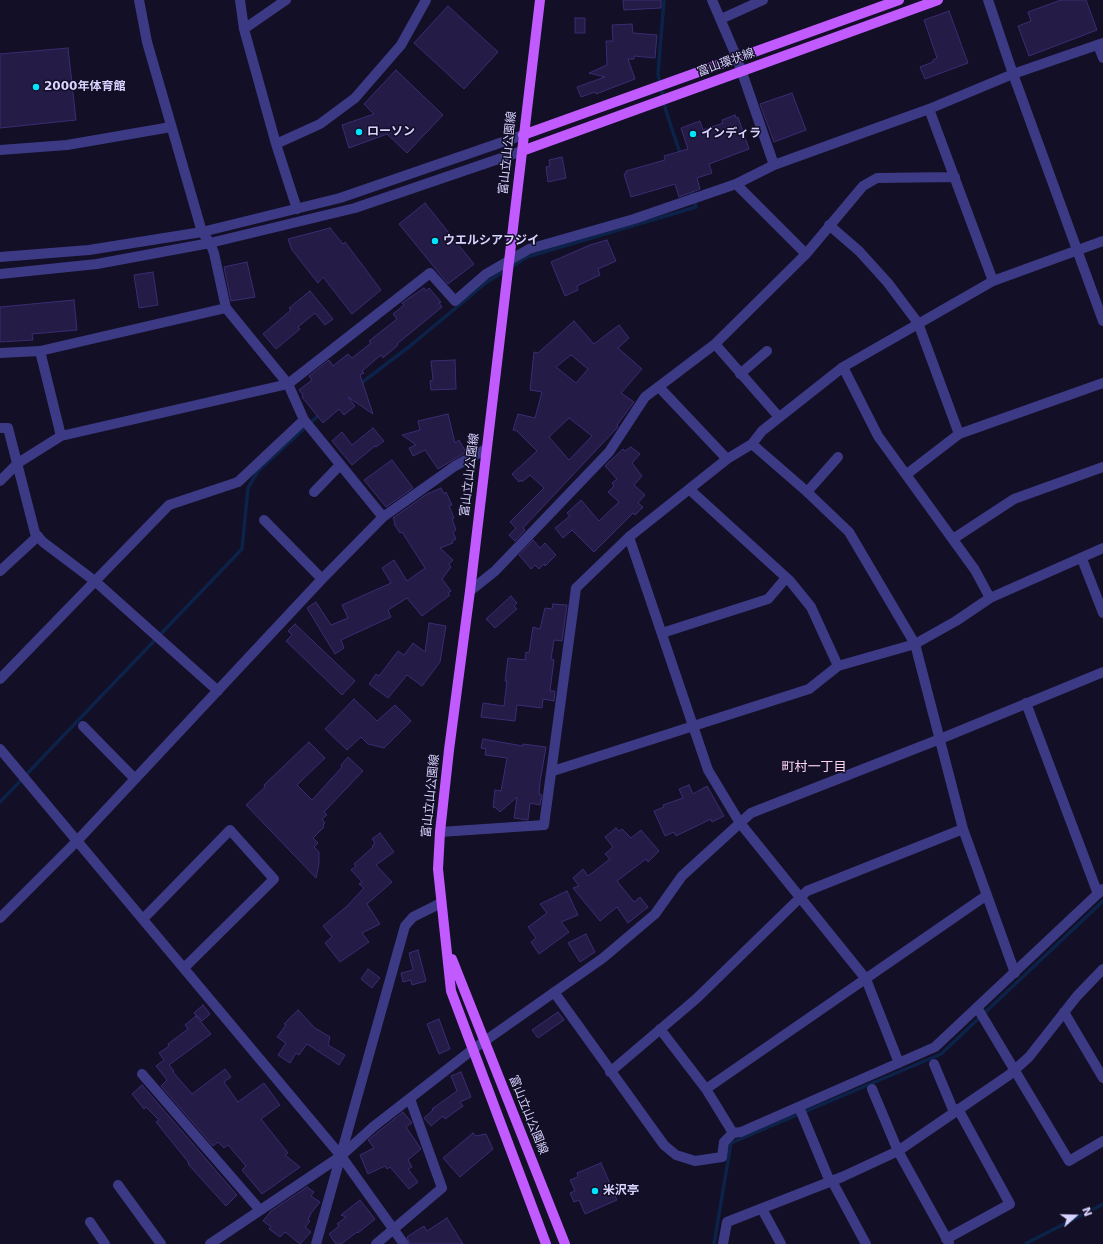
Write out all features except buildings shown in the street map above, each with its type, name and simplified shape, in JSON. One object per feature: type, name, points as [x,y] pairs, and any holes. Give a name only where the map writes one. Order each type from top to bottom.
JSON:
[{"type":"main road","name":"富山立山公園線","points":[[540,0],[440,832],[438,869],[451,991],[546,1244]]},
{"type":"main road","name":"富山環状線","points":[[523,135],[899,0]]},
{"type":"main road","name":"富山環状線","points":[[522,151],[938,0]]},
{"type":"main road","name":"富山立山公園線","points":[[448,952],[464,987],[565,1244]]},
{"type":"street","points":[[139,0],[147,42],[171,127],[202,232],[210,243],[226,308],[288,384],[304,420],[383,517]]},
{"type":"street","points":[[240,0],[244,28],[276,144],[297,209]]},
{"type":"street","points":[[244,28],[286,0]]},
{"type":"street","points":[[276,144],[320,124],[360,93],[401,46],[426,0]]},
{"type":"street","points":[[712,0],[737,58],[774,165]]},
{"type":"street","points":[[721,19],[763,0]]},
{"type":"street","points":[[988,0],[1013,74],[1103,321]]},
{"type":"street","points":[[0,481],[18,463],[61,436],[288,384],[430,272],[455,301],[486,274],[509,259],[529,249],[634,219],[736,184],[774,165],[929,109],[1013,74],[1101,44],[1103,58]]},
{"type":"street","points":[[929,109],[993,281]]},
{"type":"street","points":[[0,150],[67,145],[171,127]]},
{"type":"street","points":[[0,257],[89,250],[202,232],[340,198],[523,135]]},
{"type":"street","points":[[0,274],[97,264],[210,243],[355,208],[522,151]]},
{"type":"street","points":[[470,591],[495,571],[608,452],[645,397],[715,344],[806,254],[863,186],[877,178],[955,176]]},
{"type":"street","points":[[736,184],[806,254]]},
{"type":"street","points":[[829,225],[859,251],[888,283],[918,323],[959,434]]},
{"type":"street","points":[[440,832],[544,825],[553,771],[554,747],[576,588],[629,537],[727,459],[752,444],[762,431],[778,417],[843,367],[993,281],[1103,241]]},
{"type":"street","points":[[0,353],[40,351],[226,308]]},
{"type":"street","points":[[715,344],[778,417]]},
{"type":"street","points":[[40,351],[61,436]]},
{"type":"street","points":[[740,374],[767,351]]},
{"type":"street","points":[[843,367],[878,436],[907,474],[975,570],[990,598]]},
{"type":"street","points":[[907,474],[959,434],[1103,384]]},
{"type":"street","points":[[659,387],[727,459]]},
{"type":"street","points":[[0,679],[96,582],[169,505],[238,482],[304,420]]},
{"type":"street","points":[[0,428],[8,428],[35,533],[96,582],[218,692]]},
{"type":"street","points":[[752,444],[807,492],[849,532],[915,644],[963,829],[1015,973]]},
{"type":"street","points":[[0,918],[77,841],[218,692],[322,578],[383,517],[455,466],[486,449]]},
{"type":"street","points":[[807,492],[838,457]]},
{"type":"street","points":[[314,492],[340,465]]},
{"type":"street","points":[[953,539],[1014,499],[1103,467]]},
{"type":"street","points":[[689,489],[786,578],[811,606],[838,666]]},
{"type":"street","points":[[264,520],[322,578]]},
{"type":"street","points":[[0,571],[38,536]]},
{"type":"street","points":[[629,537],[708,770],[740,823],[866,980],[899,1063]]},
{"type":"street","points":[[553,771],[809,689],[838,666],[915,644],[956,621],[990,598],[1082,559],[1103,548]]},
{"type":"street","points":[[1082,559],[1103,613]]},
{"type":"street","points":[[662,633],[768,599],[786,578]]},
{"type":"street","points":[[210,1244],[341,1156],[373,1127],[472,1050],[604,958],[655,914],[682,876],[751,813],[940,739],[1103,672]]},
{"type":"street","points":[[554,992],[610,1072],[664,1145],[676,1155],[695,1161],[722,1157],[724,1142],[733,1133],[741,1132],[935,1048],[978,1009],[1100,892],[1026,703]]},
{"type":"street","points":[[83,726],[135,779]]},
{"type":"street","points":[[0,749],[341,1156],[404,1244]]},
{"type":"street","points":[[610,1072],[696,999],[798,897],[807,891],[963,829]]},
{"type":"street","points":[[143,919],[230,830],[274,879],[184,968]]},
{"type":"street","points":[[706,1089],[866,980],[987,895]]},
{"type":"street","points":[[316,1244],[405,926],[413,917],[441,903]]},
{"type":"street","points":[[723,1244],[727,1222],[832,1181],[898,1150],[1014,1070],[1029,1057],[1064,1012],[1103,969]]},
{"type":"street","points":[[978,1009],[1070,1161],[1103,1141]]},
{"type":"street","points":[[1064,1012],[1103,1078]]},
{"type":"street","points":[[660,1029],[706,1089],[733,1133]]},
{"type":"street","points":[[872,1089],[898,1150],[948,1241],[1010,1204],[956,1110],[934,1064]]},
{"type":"street","points":[[142,1074],[260,1210]]},
{"type":"street","points":[[376,1244],[442,1188],[410,1099]]},
{"type":"street","points":[[799,1107],[828,1177],[832,1181],[866,1244]]},
{"type":"street","points":[[118,1185],[161,1244]]},
{"type":"street","points":[[762,1209],[781,1244]]},
{"type":"street","points":[[90,1222],[105,1244]]},
{"type":"waterway","points":[[664,0],[658,74],[666,111],[681,156]]},
{"type":"waterway","points":[[360,384],[410,346],[487,282],[527,257],[696,207],[691,189]]},
{"type":"waterway","points":[[0,802],[242,549],[248,488],[258,471],[320,414]]},
{"type":"waterway","points":[[714,1244],[731,1143],[941,1054],[1103,901]]},
{"type":"waterway","points":[[1025,1244],[1103,1204]]},
{"type":"place","name":"2000年体育館","points":[[36,87]]},
{"type":"place","name":"ローソン","points":[[359,132]]},
{"type":"place","name":"インディラ","points":[[693,134]]},
{"type":"place","name":"ウエルシアフジイ","points":[[435,241]]},
{"type":"place","name":"米沢亭","points":[[595,1191]]},
{"type":"district","name":"町村一丁目","points":[[814,768]]}]
